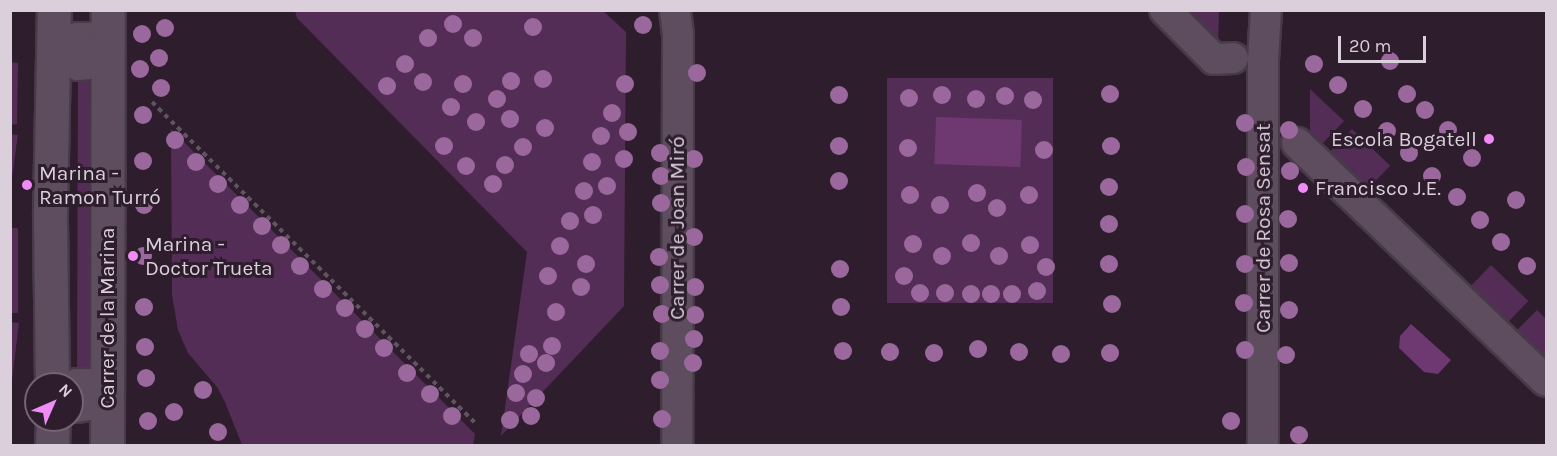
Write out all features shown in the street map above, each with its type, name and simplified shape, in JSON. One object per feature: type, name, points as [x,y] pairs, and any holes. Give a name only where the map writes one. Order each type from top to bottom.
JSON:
[{"type":"street","points":[[52,372],[50,188],[54,10]]},
{"type":"street","name":"Carrer de la Marina","points":[[106,446],[108,10]]},
{"type":"street","name":"Carrer de Joan Miró","points":[[675,10],[678,34],[677,446]]},
{"type":"street","points":[[1165,10],[1214,59],[1233,58]]},
{"type":"street","name":"Carrer de Rosa Sensat","points":[[1263,446],[1263,60],[1266,10]]},
{"type":"street","points":[[1297,142],[1546,381]]},
{"type":"path","points":[[152,102],[477,425]]},
{"type":"shaded area","points":[[295,11],[603,11],[626,32],[624,306],[501,436],[527,252],[297,18]]},
{"type":"shaded area","points":[[1194,11],[1219,11],[1218,46],[1188,17]]},
{"type":"shaded area","points":[[11,62],[18,63],[17,124],[11,125]]},
{"type":"shaded area","points":[[89,64],[89,384],[84,384],[84,372],[77,372],[78,65]]},
{"type":"shaded area","points":[[887,78],[1053,78],[1053,303],[887,303]]},
{"type":"shaded area","points":[[1310,89],[1344,121],[1321,145],[1310,134]]},
{"type":"shaded area","points":[[936,117],[1022,120],[1020,167],[934,164]]},
{"type":"shaded area","points":[[171,129],[475,434],[473,445],[242,445],[217,387],[188,353],[178,330],[172,295]]},
{"type":"shaded area","points":[[1352,129],[1390,166],[1367,190],[1328,153]]},
{"type":"shaded area","points":[[11,134],[18,135],[10,191],[10,141]]},
{"type":"shaded area","points":[[11,228],[18,228],[18,313],[11,313]]},
{"type":"shaded area","points":[[1491,265],[1528,301],[1505,326],[1467,289]]},
{"type":"shaded area","points":[[1537,310],[1546,319],[1546,365],[1514,333]]},
{"type":"shaded area","points":[[11,322],[19,323],[10,385]]},
{"type":"shaded area","points":[[1411,324],[1451,360],[1438,374],[1424,372],[1399,348],[1400,336]]},
{"type":"place","name":"Escola Bogatell","points":[[1489,139]]},
{"type":"place","name":"Marina - Ramon Turró","points":[[27,185]]},
{"type":"place","name":"Francisco J.E.","points":[[1303,188]]},
{"type":"place","name":"Marina - Doctor Trueta","points":[[133,256]]}]
